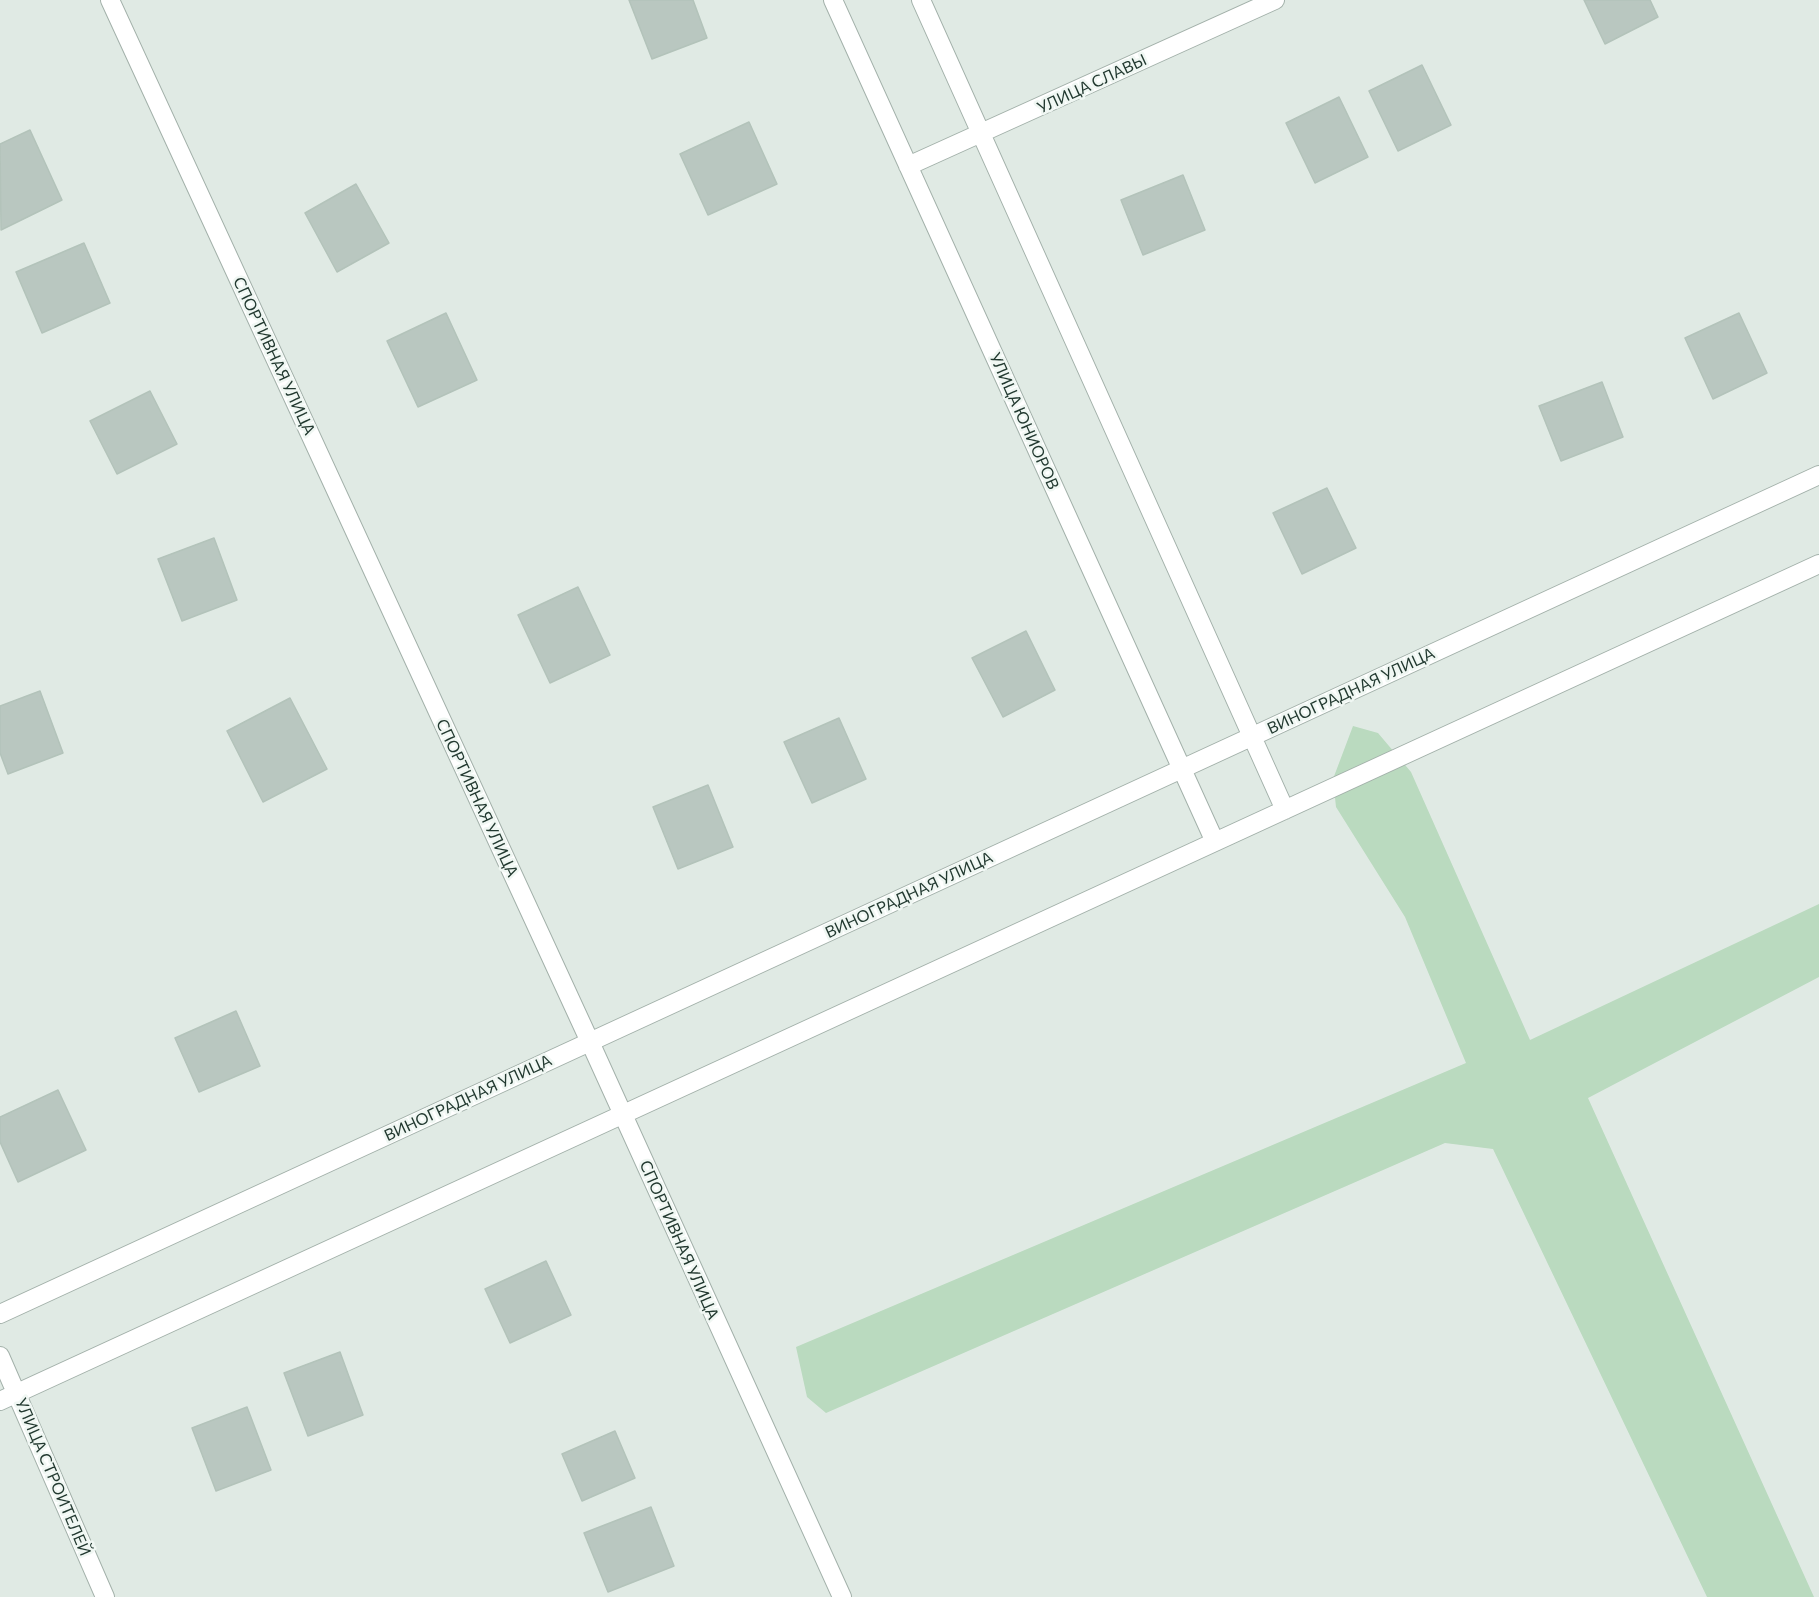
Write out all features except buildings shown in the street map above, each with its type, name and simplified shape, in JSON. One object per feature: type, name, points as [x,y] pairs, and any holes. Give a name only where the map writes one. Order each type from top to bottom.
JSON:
[{"type":"street","name":"СПОРТИВНАЯ УЛИЦА","points":[[110,0],[590,1042],[842,1597]]},
{"type":"street","name":"УЛИЦА ЮНИОРОВ","points":[[833,0],[1215,842]]},
{"type":"street","points":[[921,0],[1285,810]]},
{"type":"street","name":"УЛИЦА СЛАВЫ","points":[[908,166],[1275,0]]},
{"type":"street","name":"ВИНОГРАДНАЯ УЛИЦА","points":[[0,1314],[1819,475]]},
{"type":"street","points":[[0,1401],[1819,564]]},
{"type":"street","name":"УЛИЦА СТРОИТЕЛЕЙ","points":[[0,1356],[105,1597]]},
{"type":"green space","points":[[1353,726],[1378,733],[1411,772],[1530,1040],[1819,904],[1819,977],[1588,1098],[1814,1597],[1707,1597],[1493,1149],[1445,1143],[826,1413],[807,1397],[796,1347],[1466,1063],[1405,917],[1336,807],[1333,779]]}]
